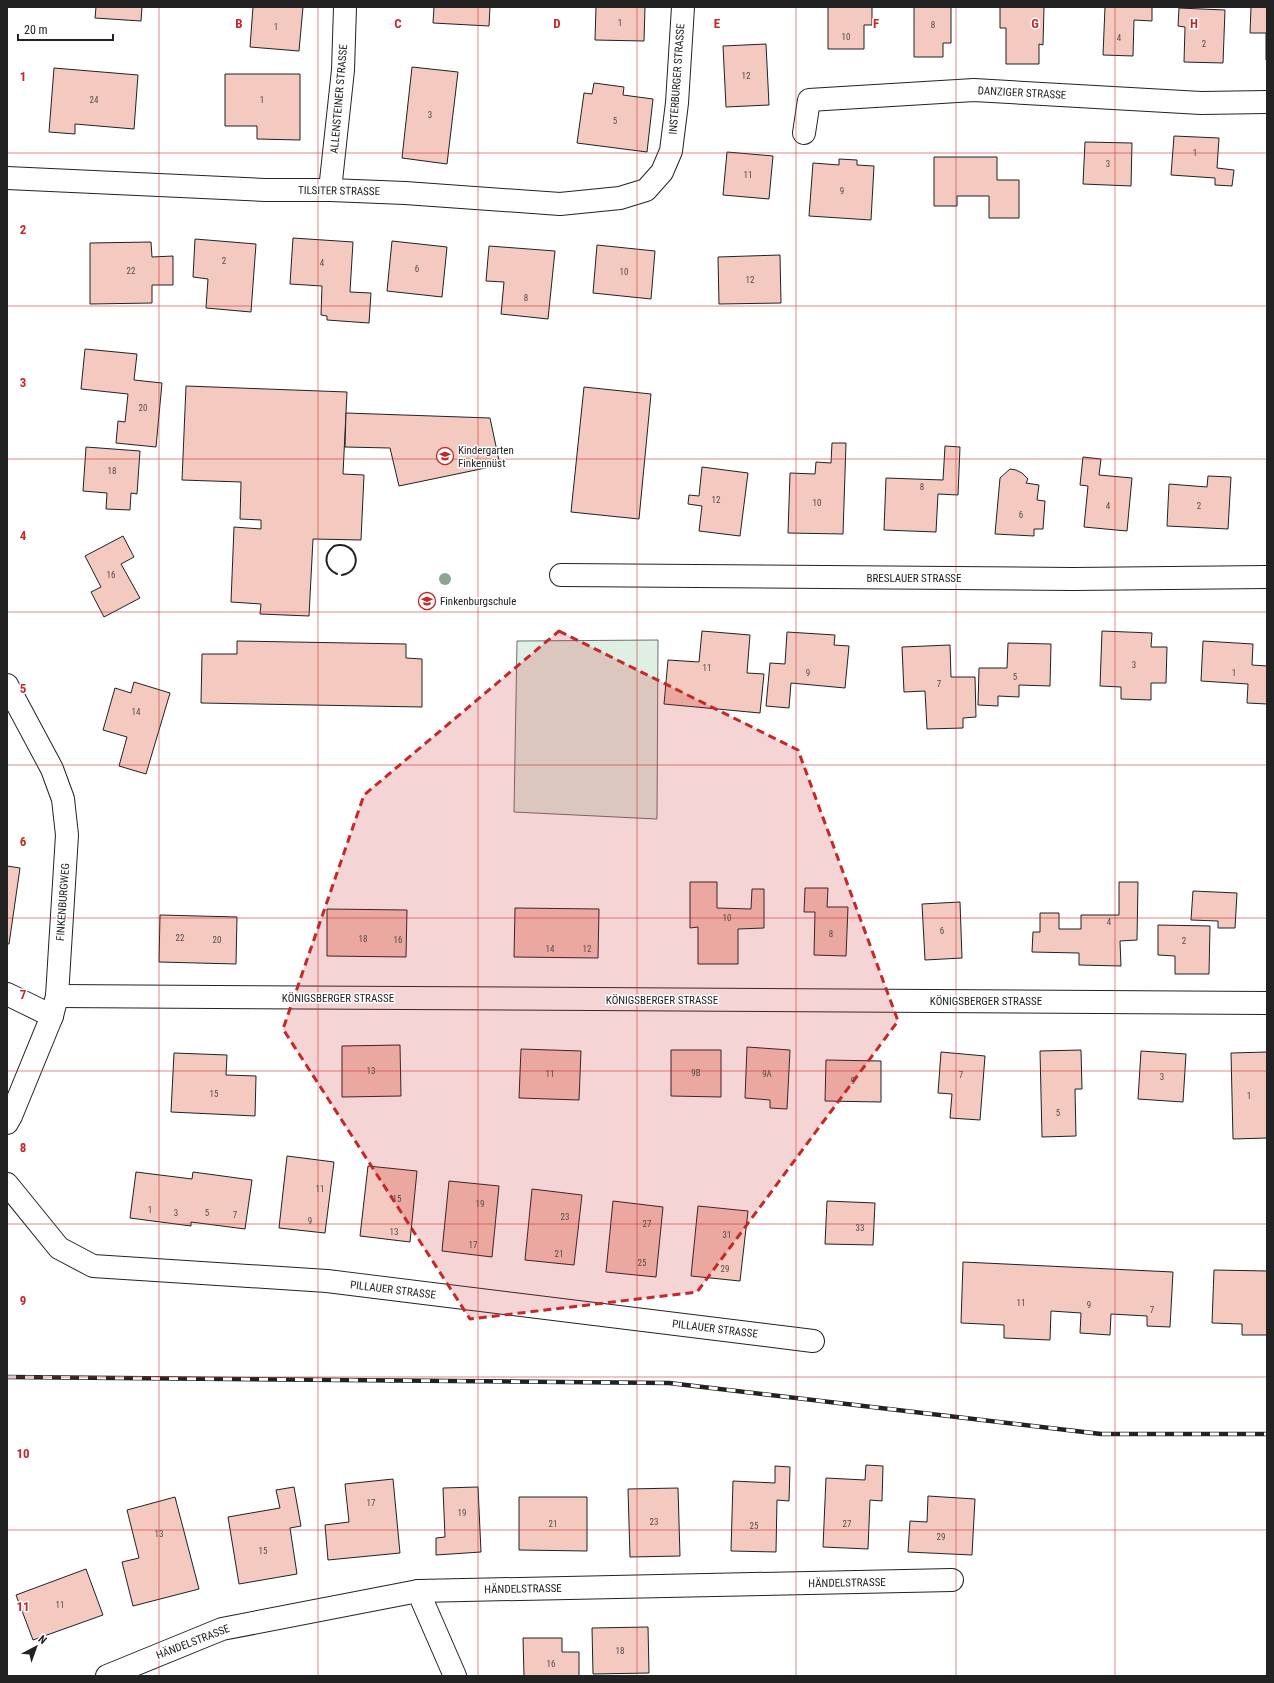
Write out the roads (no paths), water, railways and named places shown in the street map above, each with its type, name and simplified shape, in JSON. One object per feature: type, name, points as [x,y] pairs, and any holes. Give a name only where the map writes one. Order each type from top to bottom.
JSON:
[{"type":"street","name":"ALLENSTEINER STRASSE","points":[[330,190],[343,70],[345,7]]},
{"type":"street","name":"INSTERBURGER STRASSE","points":[[662,172],[671,151],[675,126],[682,7]]},
{"type":"street","name":"DANZIGER STRASSE","points":[[804,132],[810,100],[974,90],[1201,103],[1267,102]]},
{"type":"street","name":"TILSITER STRASSE","points":[[7,178],[265,190],[330,190],[405,193],[560,204],[620,198],[646,190],[662,172]]},
{"type":"street","name":"BRESLAUER STRASSE","points":[[560,575],[1073,579],[1267,577]]},
{"type":"street","name":"FINKENBURGWEG","points":[[7,685],[52,769],[63,799],[67,835],[55,1006],[7,1123]]},
{"type":"street","points":[[7,994],[55,1006]]},
{"type":"street","name":"KÖNIGSBERGER STRASSE","points":[[55,1006],[1267,1003]]},
{"type":"street","name":"PILLAUER STRASSE","points":[[7,1184],[59,1248],[93,1266],[327,1281],[812,1341]]},
{"type":"street","name":"HÄNDELSTRASSE","points":[[107,1676],[222,1629],[418,1591],[952,1580]]},
{"type":"street","points":[[418,1591],[455,1676]]},
{"type":"railway","points":[[7,1377],[669,1383],[1101,1434],[1267,1434]]},
{"type":"place","name":"Kindergarten Finkennüst","points":[[445,456]]},
{"type":"place","name":"Finkenburgschule","points":[[427,601]]}]
